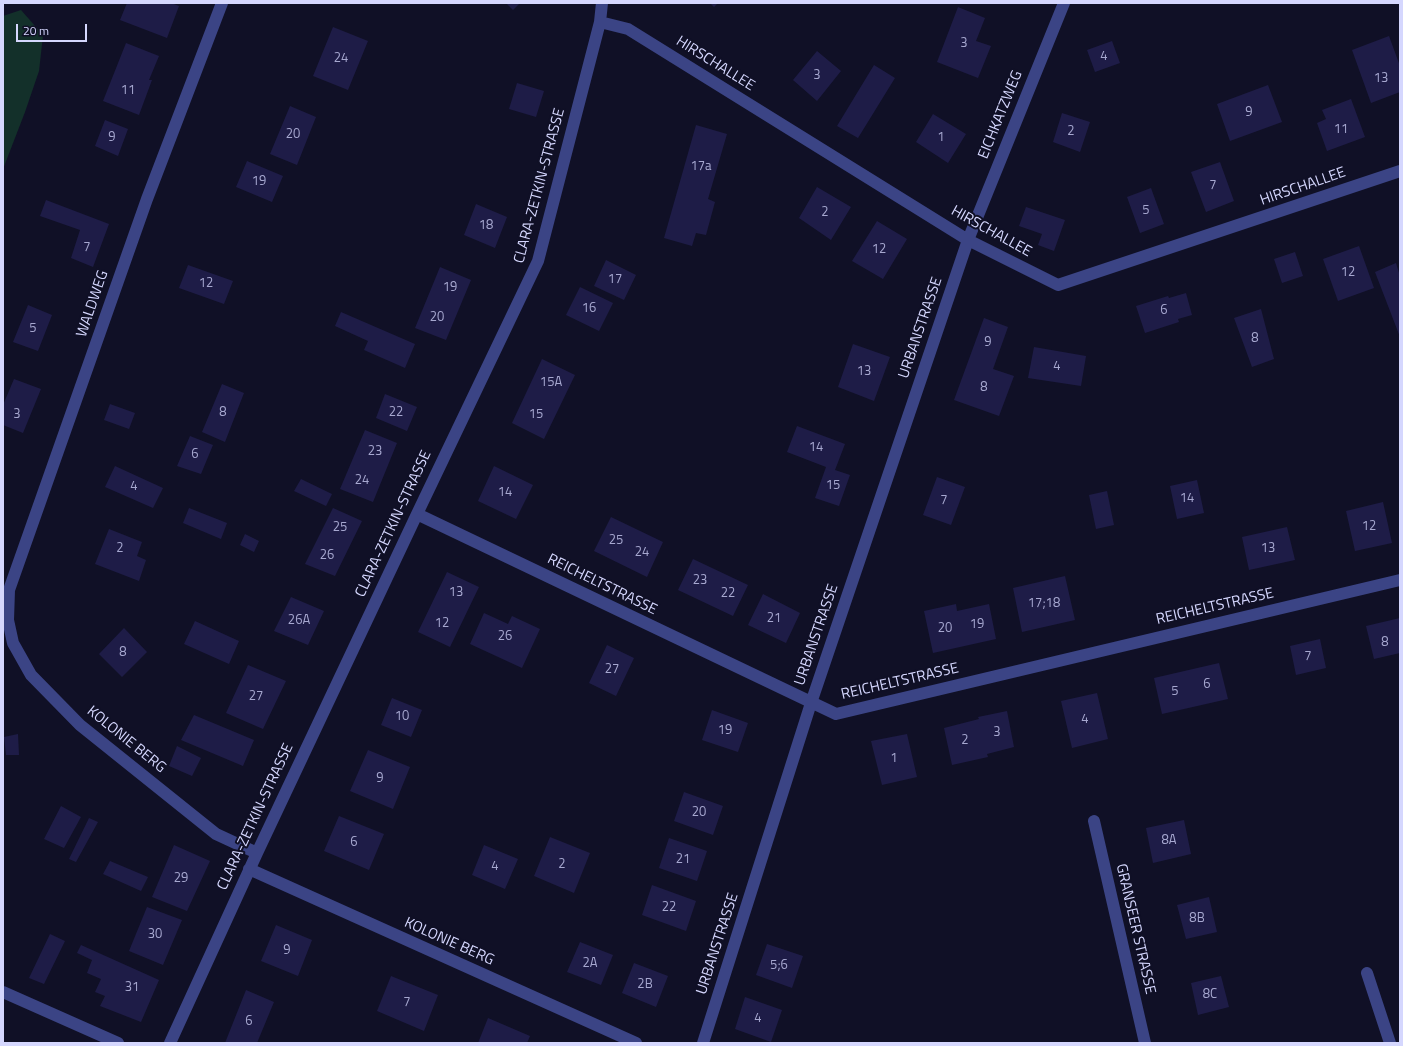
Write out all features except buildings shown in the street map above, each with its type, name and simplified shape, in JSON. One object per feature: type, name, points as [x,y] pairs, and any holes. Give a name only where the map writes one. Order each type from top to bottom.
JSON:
[{"type":"street","name":"WALDWEG","points":[[8,620],[9,595],[12,582],[147,199],[222,3]]},
{"type":"street","name":"CLARA-ZETKIN-STRASSE","points":[[170,1043],[249,869],[538,260],[600,22],[602,3]]},
{"type":"street","name":"EICHKATZWEG","points":[[968,240],[1064,3]]},
{"type":"street","name":"HIRSCHALLEE","points":[[600,22],[628,29],[968,240],[1058,286],[1400,171]]},
{"type":"street","name":"URBANSTRASSE","points":[[703,1043],[811,703],[968,240]]},
{"type":"street","name":"REICHELTSTRASSE","points":[[417,514],[836,714],[1400,580]]},
{"type":"street","name":"KOLONIE BERG","points":[[8,620],[13,643],[31,675],[80,725],[216,834],[257,853]]},
{"type":"street","name":"GRANSEER STRASSE","points":[[1094,821],[1145,1043]]},
{"type":"street","name":"KOLONIE BERG","points":[[249,869],[636,1043]]},
{"type":"street","points":[[1367,973],[1390,1043]]},
{"type":"street","points":[[3,992],[118,1043]]},
{"type":"green space","points":[[21,10],[43,35],[39,71],[3,169],[3,16]]}]
